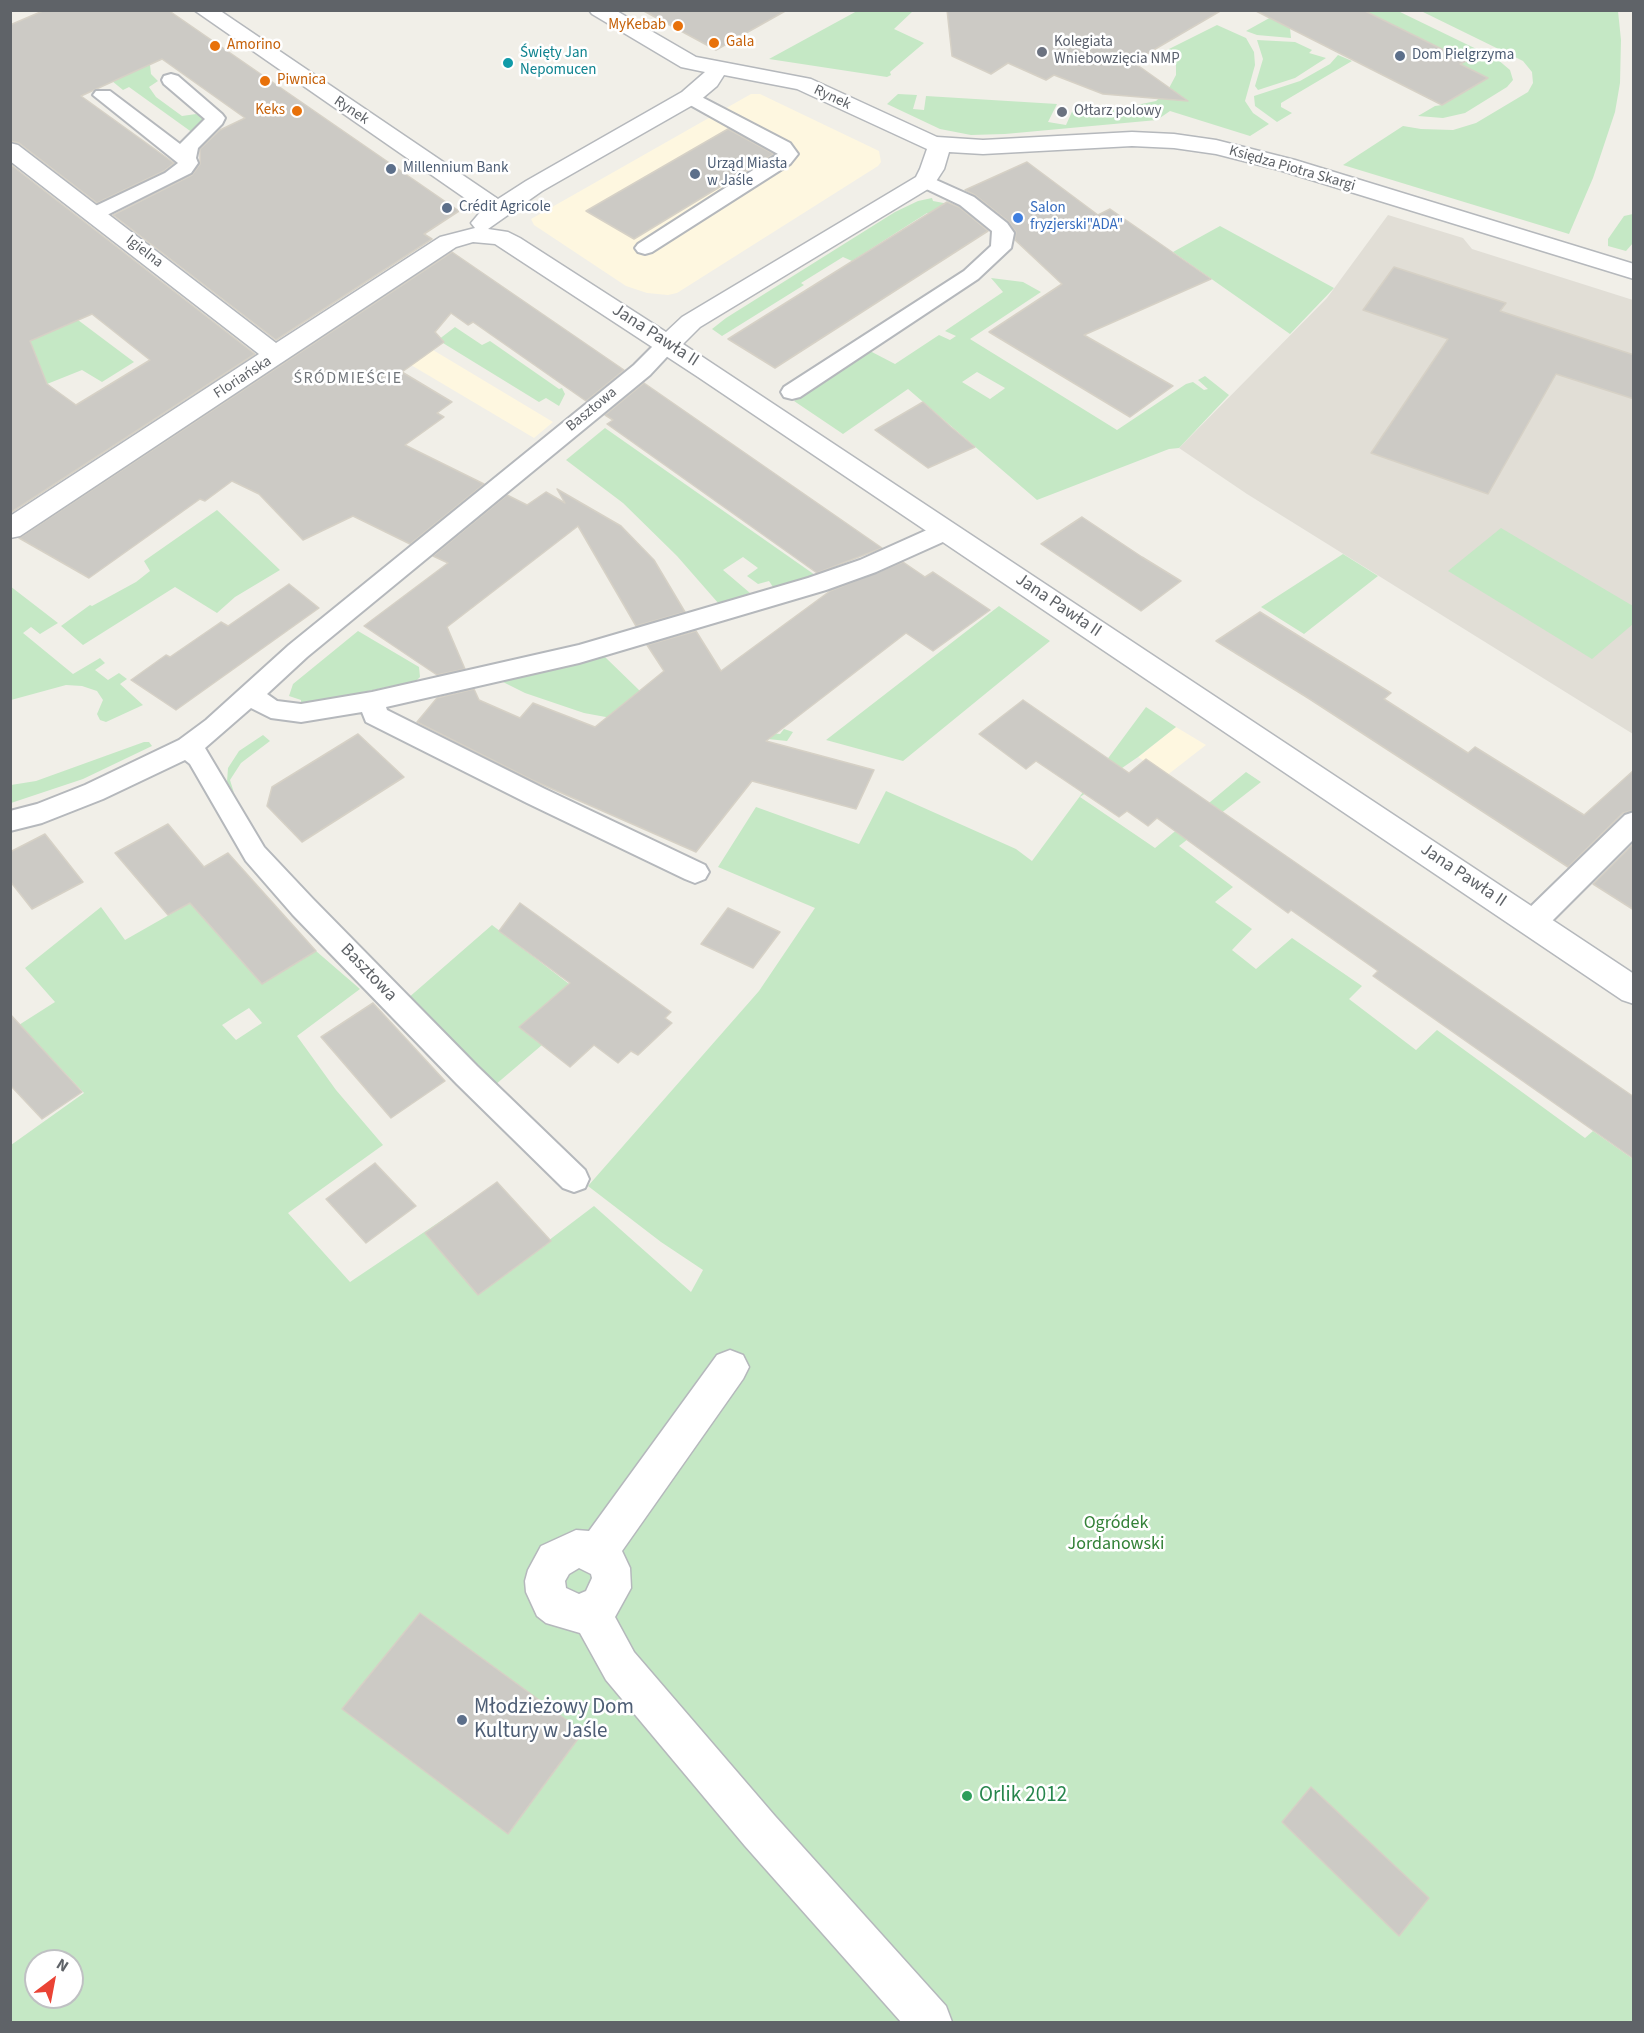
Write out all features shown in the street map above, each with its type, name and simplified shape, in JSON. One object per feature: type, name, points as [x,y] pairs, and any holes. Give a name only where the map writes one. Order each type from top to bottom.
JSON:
[{"type":"street","name":"Rynek","points":[[204,10],[498,210]]},
{"type":"street","name":"Rynek","points":[[599,10],[683,59],[718,69],[767,75],[803,84],[921,140],[940,146]]},
{"type":"street","points":[[478,234],[485,220],[498,210],[553,175],[690,97],[709,81],[718,69]]},
{"type":"street","name":"Księdza Piotra Skargi","points":[[940,146],[983,147],[1131,139],[1174,141],[1216,147],[1287,165],[1634,272]]},
{"type":"street","points":[[925,180],[932,170],[940,146]]},
{"type":"street","name":"Igielna","points":[[10,150],[277,356]]},
{"type":"street","name":"Basztowa","points":[[667,345],[691,322],[925,180]]},
{"type":"street","name":"Jana Pawła II","points":[[478,234],[500,237],[512,243],[1634,990]]},
{"type":"street","name":"Floriańska","points":[[10,529],[448,242],[459,237],[478,234]]},
{"type":"street","points":[[597,1553],[730,1367]]},
{"type":"street","points":[[576,1549],[587,1549],[597,1553],[610,1568],[611,1588],[606,1598],[590,1611],[569,1613],[560,1609],[546,1592],[545,1581],[548,1570],[555,1560],[576,1549]]},
{"type":"street","points":[[590,1611],[620,1666],[760,1830],[930,2022]]},
{"type":"lane","points":[[94,214],[186,167],[189,146],[212,124],[215,118],[171,80]]},
{"type":"lane","points":[[103,95],[186,158]]},
{"type":"lane","points":[[645,248],[783,160],[788,154],[783,147],[690,97]]},
{"type":"lane","points":[[792,392],[971,275],[1001,248],[1004,233],[1000,227],[967,201],[925,180]]},
{"type":"lane","name":"Basztowa","points":[[10,822],[42,813],[94,792],[188,747],[215,727],[298,651],[642,370],[667,345]]},
{"type":"lane","points":[[250,695],[271,709],[300,713],[372,700],[625,642],[867,567],[946,531]]},
{"type":"lane","points":[[372,700],[375,715],[536,796],[695,872]]},
{"type":"lane","name":"Basztowa","points":[[188,747],[199,757],[255,854],[303,907],[467,1075],[574,1179]]},
{"type":"lane","points":[[1532,923],[1634,822]]},
{"type":"shaded area","points":[[751,94],[760,94],[879,151],[881,162],[677,293],[668,295],[647,293],[626,286],[534,225],[531,219]]},
{"type":"shaded area","points":[[1388,215],[1463,238],[1472,249],[1633,300],[1633,734],[1247,494],[1179,448],[1327,298]]},
{"type":"shaded area","points":[[433,350],[553,422],[534,438],[411,365]]},
{"type":"shaded area","points":[[1176,727],[1206,745],[1166,776],[1138,757]]},
{"type":"green space","points":[[857,11],[913,11],[894,29],[924,43],[887,77],[769,59]]},
{"type":"green space","points":[[1282,11],[1290,28],[1291,38],[1257,35],[1246,31]]},
{"type":"green space","points":[[1350,11],[1398,11],[1497,59],[1510,70],[1513,80],[1507,87],[1465,113],[1443,118],[1418,116],[1435,106],[1442,105],[1487,78],[1460,64],[1465,60],[1387,22]]},
{"type":"green space","points":[[1421,11],[1618,11],[1621,40],[1620,83],[1615,112],[1593,178],[1569,234],[1343,165],[1403,126],[1453,130],[1476,123],[1528,92],[1533,83],[1532,72],[1523,61]]},
{"type":"green space","points":[[1217,25],[1246,38],[1254,52],[1255,65],[1245,101],[1253,113],[1269,124],[1250,136],[1170,111],[1157,120],[971,135],[940,129],[887,104],[898,94],[917,95],[913,109],[924,110],[926,96],[1057,104],[1048,122],[1066,125],[1075,105],[1122,108],[1156,101],[1168,90],[1176,75],[1176,64],[1168,52],[1169,49]]},
{"type":"green space","points":[[1257,40],[1295,42],[1312,50],[1309,53],[1326,58],[1295,78],[1258,90],[1255,86],[1263,59]]},
{"type":"green space","points":[[125,48],[150,65],[151,74],[158,81],[149,87],[156,97],[182,116],[196,114],[206,120],[207,126],[180,146],[179,144],[193,133],[129,87],[123,90],[112,81],[117,78],[97,61]]},
{"type":"green space","points":[[1338,55],[1352,61],[1281,103],[1281,107],[1292,113],[1277,122],[1255,106],[1254,96],[1300,81],[1330,64]]},
{"type":"green space","points":[[932,198],[933,201],[949,204],[981,232],[981,236],[942,214],[936,218],[927,213],[852,261],[843,257],[801,283],[804,285],[722,336],[712,329],[895,212],[918,201]]},
{"type":"green space","points":[[1633,214],[1633,243],[1626,251],[1608,246],[1608,239],[1624,216]]},
{"type":"green space","points":[[1220,226],[1334,288],[1290,334],[1173,252]]},
{"type":"green space","points":[[991,278],[1023,282],[1041,292],[970,339],[1117,430],[1186,384],[1193,382],[1204,390],[1208,389],[1198,380],[1205,376],[1229,395],[1179,448],[1169,449],[1037,500],[908,389],[843,434],[794,401],[870,351],[895,364],[939,335],[950,340],[956,336],[945,331],[1003,292]],"holes":[[[977,372],[1005,388],[990,399],[962,382]]]},
{"type":"green space","points":[[78,320],[134,362],[102,382],[82,370],[47,384],[38,361],[20,344]]},
{"type":"green space","points":[[455,327],[482,345],[490,341],[559,389],[562,388],[565,394],[559,406],[546,398],[539,402],[438,340]]},
{"type":"green space","points":[[605,428],[815,575],[773,587],[769,581],[758,584],[747,576],[758,568],[743,557],[723,570],[750,593],[719,604],[677,556],[623,503],[566,460]]},
{"type":"green space","points":[[217,510],[280,570],[235,597],[217,613],[175,587],[83,645],[61,626],[90,605],[136,582],[150,571],[144,561]]},
{"type":"green space","points":[[1501,528],[1633,606],[1633,624],[1592,659],[1448,571]]},
{"type":"green space","points":[[1343,554],[1378,576],[1304,634],[1261,607]]},
{"type":"green space","points":[[10,586],[58,623],[40,634],[31,627],[23,633],[73,674],[100,658],[105,663],[95,670],[108,680],[119,673],[127,679],[120,684],[143,705],[106,722],[100,720],[97,714],[103,700],[97,691],[82,686],[66,685],[11,700]]},
{"type":"green space","points":[[999,606],[1050,641],[903,761],[826,740]]},
{"type":"green space","points":[[358,631],[419,667],[420,677],[416,681],[301,705],[301,700],[289,696],[293,684]]},
{"type":"green space","points":[[605,657],[673,723],[780,734],[784,729],[793,732],[787,741],[671,729],[584,713],[525,693],[499,680]]},
{"type":"green space","name":"Ogródek Jordanowski","points":[[1146,707],[1176,727],[1138,757],[1080,797],[1155,848],[1246,772],[1261,782],[1179,846],[1233,887],[1215,902],[1252,929],[1232,950],[1256,969],[1292,938],[1362,986],[1349,999],[1416,1050],[1437,1030],[1585,1138],[1593,1131],[1633,1159],[1633,2022],[11,2022],[11,1145],[84,1093],[34,1040],[18,1050],[11,1030],[55,1002],[25,968],[101,907],[125,940],[190,903],[262,984],[316,951],[360,989],[297,1036],[336,1090],[383,1145],[288,1213],[350,1282],[451,1214],[476,1241],[450,1262],[478,1294],[594,1206],[691,1292],[703,1270],[661,1242],[588,1186],[759,991],[815,908],[718,867],[756,807],[859,844],[886,791],[1016,849],[1032,861]],"holes":[[[249,1008],[262,1023],[236,1040],[222,1025]]]},
{"type":"green space","points":[[263,735],[270,741],[241,763],[230,780],[234,793],[227,782],[228,768],[239,751]]},
{"type":"green space","points":[[149,742],[152,746],[83,779],[11,803],[11,785],[36,781]]},
{"type":"green space","points":[[492,925],[573,987],[569,1022],[495,1085],[407,999]]},
{"type":"building","points":[[45,10],[168,10],[459,211],[424,234],[432,239],[276,340],[113,215],[192,175],[200,164],[200,149],[220,130],[245,118],[162,59],[81,96],[174,163],[164,171],[97,203],[19,143],[10,141],[10,25]]},
{"type":"building","points":[[642,10],[787,10],[716,50]]},
{"type":"building","points":[[947,10],[1222,10],[1133,62],[1188,101],[1103,94],[1054,75],[1046,80],[1008,63],[991,74],[952,56]]},
{"type":"building","name":"Dom Pielgrzyma","points":[[1254,10],[1363,10],[1466,61],[1460,64],[1488,78],[1442,105]]},
{"type":"building","name":"Urząd Miasta w Jaśle","points":[[728,129],[774,154],[634,239],[586,211]]},
{"type":"building","points":[[1027,162],[1098,215],[1110,209],[1211,279],[1084,335],[1173,386],[1130,417],[989,332],[1062,284],[1015,240],[1016,232],[1008,221],[965,190]]},
{"type":"building","points":[[10,164],[255,354],[10,513]],"holes":[[[92,314],[150,360],[76,405],[47,384],[30,341]]]},
{"type":"building","points":[[947,202],[959,207],[988,231],[775,368],[728,339]]},
{"type":"building","points":[[452,252],[624,370],[586,401],[473,322],[468,325],[451,313],[435,332],[444,342],[402,372],[452,402],[437,413],[444,417],[405,445],[484,484],[410,544],[353,516],[303,540],[259,494],[232,481],[205,501],[200,499],[89,578],[19,538]]},
{"type":"building","points":[[1394,267],[1506,303],[1500,311],[1634,355],[1634,399],[1556,374],[1488,494],[1371,453],[1448,339],[1363,310]]},
{"type":"building","points":[[644,383],[882,548],[817,573],[607,424],[613,420],[605,415]]},
{"type":"building","points":[[923,402],[975,447],[928,468],[875,430]]},
{"type":"building","points":[[557,489],[621,526],[654,560],[685,612],[636,626],[578,526],[447,627],[465,669],[437,675],[364,626],[448,563],[433,556],[507,495],[527,505],[546,492],[565,503]]},
{"type":"building","points":[[1082,517],[1181,581],[1141,611],[1041,544]]},
{"type":"building","points":[[903,562],[925,577],[933,572],[990,610],[933,651],[906,633],[766,741],[874,770],[856,809],[752,781],[696,852],[532,780],[417,722],[437,698],[474,689],[479,700],[520,718],[533,703],[595,727],[664,671],[647,645],[696,631],[721,671],[830,591]]},
{"type":"building","points":[[289,584],[319,608],[176,710],[131,680],[166,655],[170,657],[221,622],[228,626]]},
{"type":"building","points":[[1260,612],[1391,693],[1384,699],[1468,753],[1475,747],[1584,815],[1634,770],[1634,810],[1623,813],[1568,867],[1216,641]]},
{"type":"building","points":[[1023,700],[1129,773],[1146,759],[1634,1097],[1634,1159],[1373,976],[1378,971],[1291,910],[1288,913],[1157,818],[1148,826],[1127,811],[1119,817],[1036,761],[1026,769],[979,734]]},
{"type":"building","points":[[358,734],[404,777],[302,842],[267,806],[272,787]]},
{"type":"building","points":[[168,824],[204,867],[228,853],[316,951],[262,984],[190,903],[168,915],[115,853]]},
{"type":"building","points":[[45,834],[83,882],[32,909],[10,881],[10,852]]},
{"type":"building","points":[[1634,843],[1634,910],[1593,884]]},
{"type":"building","points":[[520,903],[671,1012],[665,1018],[672,1023],[638,1055],[631,1051],[618,1063],[594,1045],[570,1067],[519,1027],[570,983],[499,931]]},
{"type":"building","points":[[728,908],[780,932],[753,968],[701,944]]},
{"type":"building","points":[[373,1003],[445,1081],[391,1118],[321,1037]]},
{"type":"building","points":[[10,1014],[82,1092],[42,1119],[10,1085]]},
{"type":"building","points":[[375,1163],[416,1206],[366,1243],[326,1199]]},
{"type":"building","points":[[497,1182],[551,1241],[478,1295],[425,1233]]},
{"type":"building","name":"Młodzieżowy Dom Kultury w Jaśle","points":[[420,1613],[583,1732],[508,1834],[342,1709]]},
{"type":"building","points":[[1311,1787],[1429,1898],[1399,1936],[1282,1822]]},
{"type":"place","name":"MyKebab","points":[[678,26]]},
{"type":"place","name":"Gala","points":[[714,43]]},
{"type":"place","name":"Amorino","points":[[215,46]]},
{"type":"place","name":"Kolegiata Wniebowzięcia NMP","points":[[1042,52]]},
{"type":"place","name":"Dom Pielgrzyma","points":[[1400,56]]},
{"type":"place","name":"Święty Jan Nepomucen","points":[[508,63]]},
{"type":"place","name":"Piwnica","points":[[265,81]]},
{"type":"place","name":"Keks","points":[[297,111]]},
{"type":"place","name":"Ołtarz polowy","points":[[1062,112]]},
{"type":"place","name":"Millennium Bank","points":[[391,169]]},
{"type":"place","name":"Urząd Miasta w Jaśle","points":[[695,174]]},
{"type":"place","name":"Crédit Agricole","points":[[447,208]]},
{"type":"place","name":"Salon fryzjerski\"ADA\"","points":[[1018,218]]},
{"type":"place","name":"Młodzieżowy Dom Kultury w Jaśle","points":[[462,1720]]},
{"type":"place","name":"Orlik 2012","points":[[967,1796]]},
{"type":"district","name":"ŚRÓDMIEŚCIE","points":[[348,379]]}]
